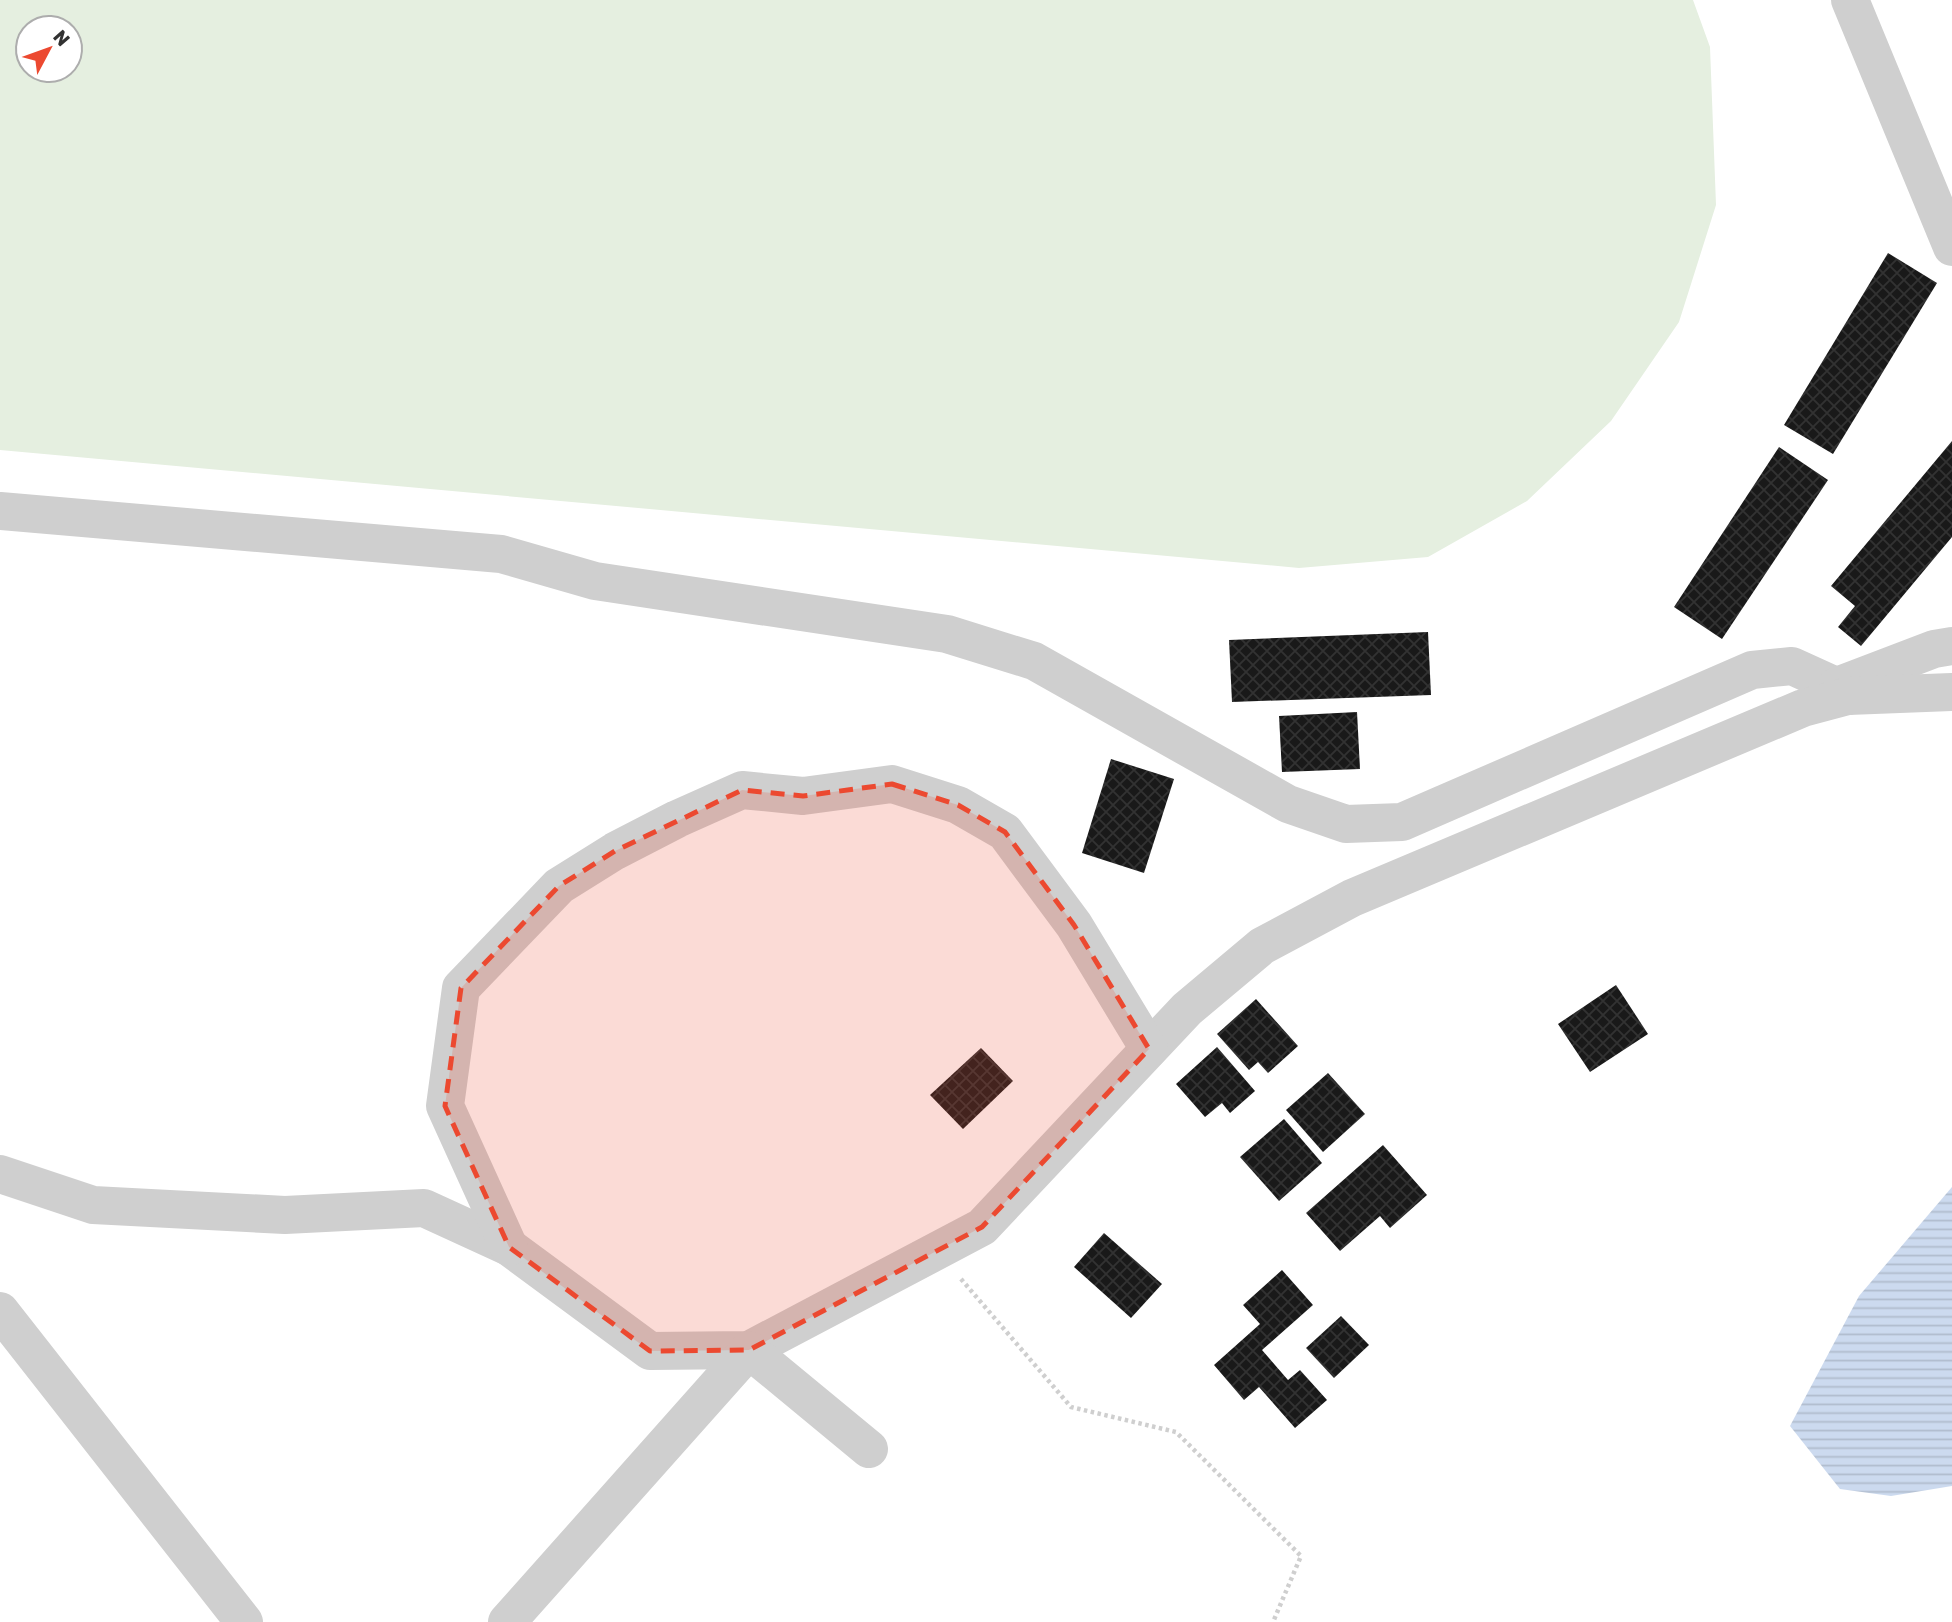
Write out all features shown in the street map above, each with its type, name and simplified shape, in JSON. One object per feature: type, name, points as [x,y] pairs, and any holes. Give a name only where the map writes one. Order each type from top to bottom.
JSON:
[{"type":"street","points":[[1850,0],[1952,247]]},
{"type":"street","points":[[0,510],[501,554],[595,581],[947,634],[1034,661],[1288,804],[1346,824],[1402,822],[1752,670],[1792,666],[1842,691],[1952,692]]},
{"type":"street","points":[[507,1622],[749,1350],[982,1227],[1187,1009],[1262,946],[1352,898],[1803,708],[1934,649],[1952,646]]},
{"type":"street","points":[[509,1247],[446,1106],[461,988],[559,886],[625,846],[742,790],[803,796],[892,784],[958,805],[1005,832],[1073,926],[1149,1049]]},
{"type":"street","points":[[0,1174],[93,1205],[285,1215],[424,1208],[509,1247],[650,1351],[749,1350],[869,1449]]},
{"type":"street","points":[[0,1311],[244,1622]]},
{"type":"path","points":[[937,1252],[1071,1407],[1176,1432],[1301,1556],[1273,1622]]},
{"type":"highlighted area","points":[[892,784],[958,805],[1005,832],[1074,925],[1149,1049],[982,1227],[749,1350],[650,1351],[509,1247],[445,1106],[461,988],[559,886],[615,851],[742,790],[803,796]]},
{"type":"green space","points":[[0,0],[1693,0],[1710,47],[1716,205],[1679,322],[1611,421],[1527,501],[1428,557],[1299,568],[0,450]]},
{"type":"water","points":[[1952,1187],[1952,1486],[1891,1496],[1840,1489],[1790,1426],[1859,1296]]},
{"type":"building","points":[[1888,253],[1937,283],[1833,454],[1784,425]]},
{"type":"building","points":[[1952,441],[1952,537],[1861,646],[1838,627],[1855,606],[1831,586]]},
{"type":"building","points":[[1779,447],[1828,480],[1722,639],[1674,607]]},
{"type":"building","points":[[1428,632],[1431,695],[1232,702],[1229,640]]},
{"type":"building","points":[[1357,712],[1360,769],[1282,772],[1279,716]]},
{"type":"building","points":[[1111,759],[1174,779],[1144,873],[1082,853]]},
{"type":"building","points":[[1616,985],[1648,1034],[1590,1072],[1558,1024]]},
{"type":"building","points":[[1256,999],[1298,1046],[1268,1073],[1258,1062],[1249,1070],[1217,1034]]},
{"type":"building","points":[[1217,1047],[1255,1091],[1230,1113],[1222,1103],[1205,1117],[1176,1084]]},
{"type":"building","points":[[981,1048],[1013,1081],[963,1129],[930,1095]]},
{"type":"building","points":[[1328,1073],[1365,1114],[1323,1152],[1286,1110]]},
{"type":"building","points":[[1284,1119],[1322,1163],[1279,1201],[1240,1157]]},
{"type":"building","points":[[1383,1145],[1427,1195],[1390,1228],[1380,1216],[1340,1251],[1306,1213]]},
{"type":"building","points":[[1104,1233],[1162,1284],[1131,1318],[1074,1267]]},
{"type":"building","points":[[1282,1270],[1313,1305],[1262,1350],[1288,1380],[1300,1370],[1327,1400],[1295,1428],[1259,1387],[1244,1400],[1214,1365],[1260,1324],[1243,1305]]},
{"type":"building","points":[[1341,1316],[1369,1345],[1334,1378],[1306,1348]]}]
